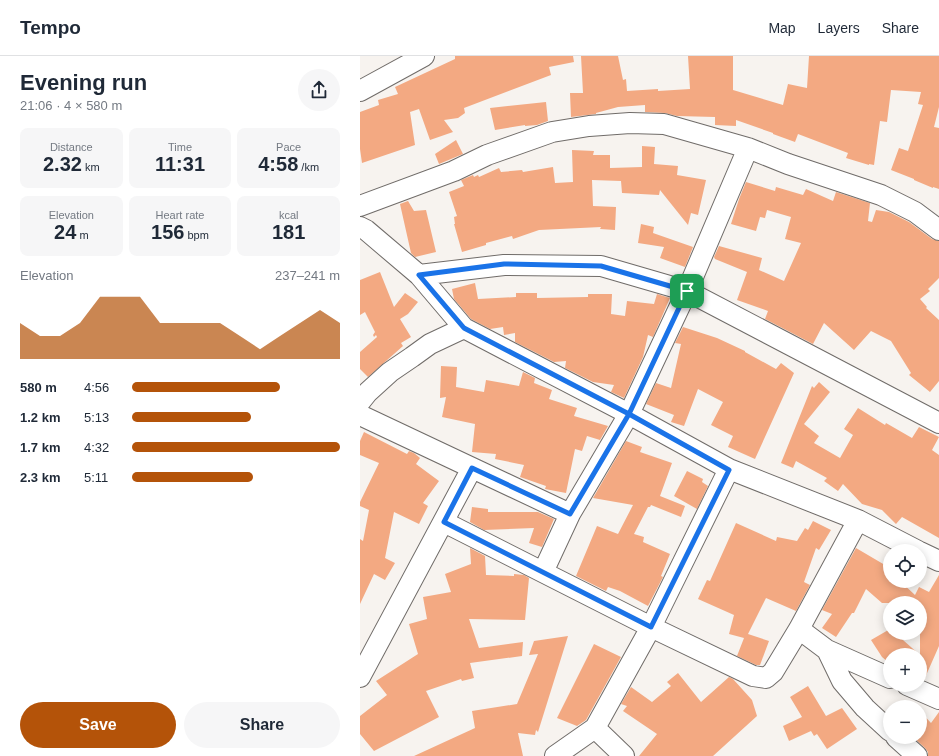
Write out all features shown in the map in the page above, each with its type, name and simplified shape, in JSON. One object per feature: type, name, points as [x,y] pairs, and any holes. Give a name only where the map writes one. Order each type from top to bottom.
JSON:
[{"type":"street","points":[[360,91],[424,56]]},
{"type":"street","points":[[360,206],[454,170],[518,143],[552,132],[589,126],[630,123],[664,124],[748,148],[788,164],[841,181],[892,200],[915,212],[939,230]]},
{"type":"street","points":[[543,572],[570,514],[629,414],[687,291],[748,148]]},
{"type":"street","points":[[362,231],[419,275],[464,328],[629,414],[729,470],[858,520],[905,544]]},
{"type":"street","points":[[419,275],[504,264],[601,266],[687,291],[939,423]]},
{"type":"street","points":[[360,402],[368,392],[390,372],[430,344],[464,328]]},
{"type":"street","points":[[360,415],[570,514]]},
{"type":"street","points":[[360,677],[472,468]]},
{"type":"street","points":[[555,756],[596,728],[651,627],[729,470]]},
{"type":"street","points":[[444,522],[651,627],[753,676],[766,678],[773,672],[799,629],[858,520]]},
{"type":"street","points":[[927,555],[939,561]]},
{"type":"street","points":[[799,629],[827,650],[883,675]]},
{"type":"street","points":[[827,650],[842,681],[865,708],[883,725]]},
{"type":"street","points":[[923,692],[939,699]]},
{"type":"street","points":[[596,728],[624,756]]},
{"type":"street","points":[[904,744],[917,756]]},
{"type":"building","points":[[455,56],[573,56],[574,62],[549,67],[551,75],[464,108],[465,113],[458,118],[444,120],[453,132],[430,140],[419,109],[410,112],[415,145],[362,163],[360,149],[360,112],[379,105],[378,100],[398,94],[395,87],[455,59]]},
{"type":"building","points":[[581,56],[618,56],[623,80],[626,79],[627,91],[658,89],[658,91],[690,89],[688,56],[733,56],[733,90],[783,105],[788,84],[807,88],[809,56],[939,56],[939,107],[934,127],[939,128],[939,189],[933,188],[891,170],[899,148],[908,151],[923,105],[918,104],[921,92],[891,90],[887,122],[880,121],[874,165],[869,165],[846,158],[848,153],[798,134],[795,142],[736,120],[736,126],[715,125],[715,117],[677,116],[665,113],[645,112],[645,105],[618,107],[596,114],[571,117],[570,93],[583,93]]},
{"type":"building","points":[[546,102],[548,121],[537,125],[525,125],[495,130],[490,108]]},
{"type":"building","points":[[456,140],[463,154],[439,164],[435,154]]},
{"type":"building","points":[[642,146],[655,147],[654,164],[678,166],[677,175],[706,180],[698,215],[691,213],[688,225],[660,190],[659,195],[622,193],[621,181],[592,180],[593,206],[616,207],[615,230],[600,229],[601,227],[539,230],[513,239],[512,236],[486,243],[486,245],[462,252],[454,224],[454,217],[457,216],[449,192],[464,186],[461,180],[473,175],[474,177],[478,175],[479,177],[499,168],[501,172],[522,170],[523,172],[553,167],[555,183],[573,182],[572,150],[594,151],[593,155],[610,155],[610,168],[642,167]]},
{"type":"building","points":[[746,182],[775,191],[776,187],[803,195],[806,189],[833,201],[836,192],[870,203],[868,221],[872,222],[876,210],[889,212],[909,222],[932,239],[939,241],[939,278],[928,289],[930,291],[920,299],[927,307],[926,308],[939,320],[939,381],[930,392],[909,375],[911,373],[891,341],[871,331],[854,350],[824,323],[813,344],[765,319],[768,311],[737,300],[747,272],[715,259],[714,257],[719,246],[762,258],[759,270],[784,281],[801,243],[785,239],[791,217],[767,210],[765,218],[760,217],[756,231],[731,224]]},
{"type":"building","points":[[408,201],[414,211],[426,210],[436,252],[415,257],[411,253],[400,204]]},
{"type":"building","points":[[641,224],[654,227],[653,233],[693,247],[685,267],[660,258],[664,247],[638,243]]},
{"type":"building","points":[[380,272],[394,307],[405,293],[418,302],[408,314],[400,319],[411,337],[401,343],[403,346],[368,377],[360,369],[360,352],[377,337],[376,335],[374,337],[373,335],[375,332],[365,312],[360,315],[360,280]]},
{"type":"building","points":[[475,283],[478,299],[516,297],[516,293],[537,293],[537,298],[588,297],[588,294],[612,294],[611,314],[625,316],[627,301],[654,304],[657,294],[670,298],[653,337],[648,335],[643,357],[624,398],[611,392],[614,385],[593,382],[565,368],[566,361],[554,362],[515,342],[515,333],[504,335],[503,327],[490,329],[471,319],[454,299],[452,289]]},
{"type":"building","points":[[683,327],[717,338],[745,351],[776,369],[781,363],[794,373],[755,459],[728,447],[733,436],[711,425],[723,402],[698,389],[684,426],[671,422],[674,415],[646,404],[656,383],[671,388],[681,344],[675,343]]},
{"type":"building","points":[[441,366],[457,367],[456,387],[484,392],[486,380],[519,386],[523,372],[535,378],[534,383],[552,390],[549,399],[577,408],[574,416],[608,426],[600,440],[587,436],[582,451],[575,449],[566,493],[545,489],[546,486],[520,477],[524,465],[495,459],[496,454],[472,452],[475,424],[442,417],[446,397],[440,398]]},
{"type":"building","points":[[819,382],[830,392],[804,424],[819,436],[814,443],[840,458],[853,435],[844,429],[858,408],[885,425],[886,423],[912,438],[919,427],[939,437],[932,450],[939,455],[939,538],[902,517],[896,524],[882,510],[862,504],[843,484],[838,491],[824,481],[827,478],[796,461],[793,468],[781,463],[812,386],[814,388]]},
{"type":"building","points":[[364,432],[407,454],[409,451],[414,453],[420,458],[416,464],[439,481],[423,503],[428,506],[419,524],[394,512],[385,558],[395,563],[385,580],[374,574],[360,604],[360,539],[363,541],[369,510],[360,506],[360,502],[379,463],[360,455],[360,441]]},
{"type":"building","points":[[626,441],[642,447],[640,452],[672,463],[660,496],[685,506],[681,517],[651,505],[648,507],[634,534],[644,537],[643,542],[670,554],[661,576],[663,577],[648,606],[620,591],[608,587],[606,591],[576,576],[597,526],[618,534],[633,505],[593,498]]},
{"type":"building","points":[[687,471],[703,479],[702,482],[708,486],[697,509],[674,496]]},
{"type":"building","points":[[472,507],[488,509],[488,512],[538,512],[554,519],[542,547],[529,543],[534,528],[484,530],[470,522]]},
{"type":"building","points":[[813,521],[831,530],[819,550],[816,548],[804,582],[810,585],[796,611],[766,598],[748,634],[769,641],[760,665],[756,665],[737,656],[744,638],[729,634],[734,615],[698,599],[707,580],[710,581],[736,523],[776,541],[777,537],[797,541],[805,528],[808,530]]},
{"type":"building","points":[[470,548],[485,556],[486,575],[514,576],[514,574],[524,575],[529,578],[525,620],[469,619],[479,648],[523,642],[522,656],[470,663],[474,678],[462,681],[461,679],[426,691],[439,717],[374,751],[360,734],[360,716],[387,695],[376,681],[418,654],[409,624],[427,619],[423,597],[451,592],[445,574],[471,564]]},
{"type":"building","points":[[856,548],[883,564],[883,588],[908,588],[915,595],[918,588],[929,592],[939,575],[939,646],[927,673],[927,648],[920,648],[920,640],[927,640],[927,596],[883,596],[882,603],[866,589],[854,613],[852,613],[836,637],[822,628],[832,614],[822,610]]},
{"type":"building","points":[[883,633],[883,640],[903,640],[912,648],[883,648],[883,658],[871,640]]},
{"type":"building","points":[[568,636],[538,732],[536,730],[535,735],[518,733],[523,756],[414,756],[475,728],[472,711],[517,704],[538,654],[529,655],[534,641]]},
{"type":"building","points":[[594,644],[621,657],[586,720],[577,726],[557,718]]},
{"type":"building","points":[[678,673],[701,702],[729,677],[733,679],[752,700],[757,716],[713,756],[639,756],[657,734],[623,711],[627,706],[621,704],[631,687],[652,702],[671,686],[667,682]]},
{"type":"building","points":[[808,686],[826,716],[842,708],[857,729],[827,749],[817,734],[814,736],[811,731],[789,741],[783,726],[802,717],[790,697]]},
{"type":"building","points":[[939,712],[939,756],[928,756],[928,752],[921,744],[927,744],[927,719],[931,723]]},
{"type":"route","points":[[687,291],[601,266],[504,264],[419,275],[464,328],[629,414],[729,470],[651,627],[444,522],[472,468],[570,514],[629,414],[687,291]]}]
